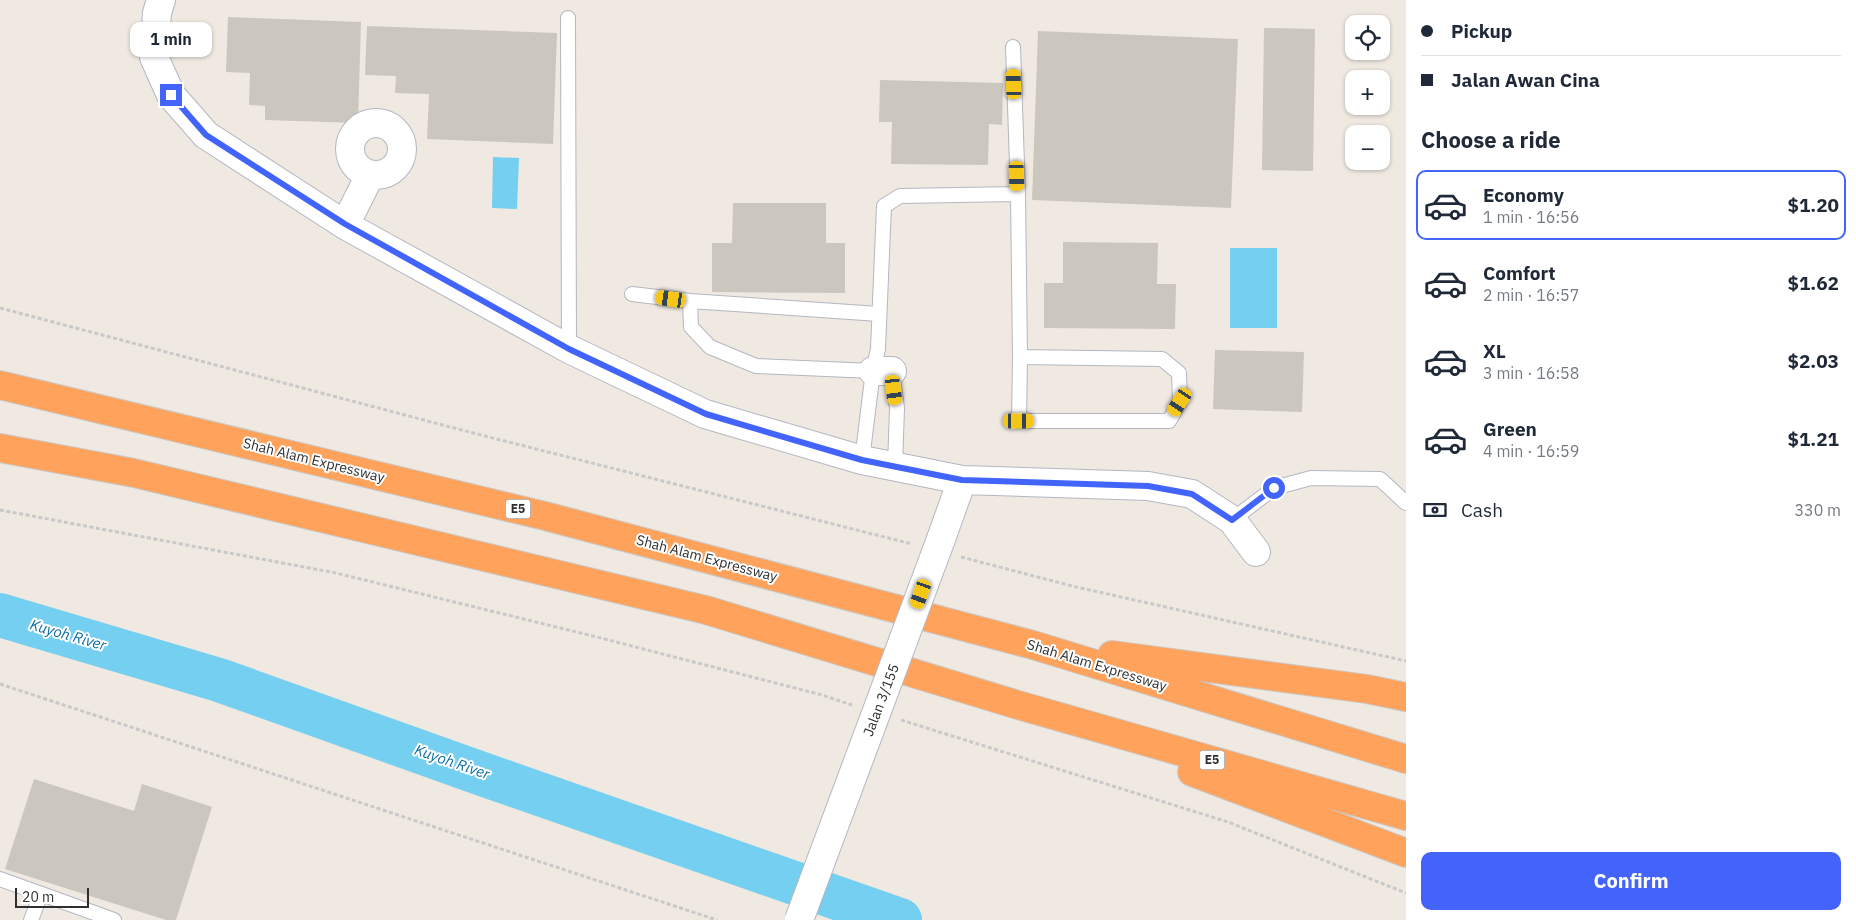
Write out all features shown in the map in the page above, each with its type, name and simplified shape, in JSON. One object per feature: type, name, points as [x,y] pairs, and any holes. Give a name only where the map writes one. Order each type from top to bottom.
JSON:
[{"type":"highway","name":"Shah Alam Expressway","points":[[0,385],[545,516],[1034,645],[1406,759]]},
{"type":"highway","name":"E5","points":[[0,448],[134,473],[706,610],[1018,705],[1406,816]]},
{"type":"highway","points":[[1034,645],[1367,689],[1406,697]]},
{"type":"highway","points":[[1018,705],[1406,853]]},
{"type":"street","points":[[162,0],[156,13],[154,57],[171,95],[206,135],[345,224],[569,349],[706,414],[862,460],[962,480],[1148,486],[1192,494],[1232,520],[1256,552]]},
{"type":"street","points":[[345,224],[370,175]]},
{"type":"street","name":"Jalan 3/155","points":[[798,920],[941,547],[962,480]]},
{"type":"lane","points":[[568,18],[569,349]]},
{"type":"lane","points":[[1012,46],[1018,194],[1019,421],[1168,421],[1180,402],[1179,373],[1162,359],[1020,357]]},
{"type":"lane","points":[[862,460],[881,364],[879,314],[884,206],[900,196],[1018,194]]},
{"type":"lane","points":[[632,294],[690,301],[879,314]]},
{"type":"lane","points":[[690,301],[691,327],[710,347],[756,366],[881,364]]},
{"type":"lane","points":[[881,364],[897,408],[895,466]]},
{"type":"lane","points":[[1232,520],[1274,488],[1311,478],[1380,479],[1406,503]]},
{"type":"lane","points":[[0,879],[114,920]]},
{"type":"lane","points":[[31,920],[41,894]]},
{"type":"path","points":[[0,308],[474,433],[941,547],[1072,586],[1406,661]]},
{"type":"path","points":[[0,510],[336,573],[593,636],[859,707]]},
{"type":"path","points":[[0,684],[717,920]]},
{"type":"path","points":[[896,718],[1228,822],[1406,893]]},
{"type":"water","points":[[493,157],[519,158],[517,209],[492,208]]},
{"type":"water","points":[[1230,248],[1277,248],[1277,328],[1230,328]]},
{"type":"building","points":[[228,17],[361,22],[358,123],[265,120],[265,106],[249,105],[250,73],[226,72]]},
{"type":"building","points":[[367,26],[557,33],[553,144],[427,139],[429,94],[395,93],[396,76],[365,75]]},
{"type":"building","points":[[1264,28],[1315,29],[1313,171],[1262,170]]},
{"type":"building","points":[[1038,31],[1238,39],[1231,208],[1032,200]]},
{"type":"building","points":[[880,80],[1003,83],[1002,125],[989,124],[988,165],[891,164],[892,122],[879,122]]},
{"type":"building","points":[[733,203],[826,203],[826,243],[845,243],[845,293],[712,292],[712,243],[732,243]]},
{"type":"building","points":[[1063,242],[1158,243],[1157,284],[1176,284],[1175,329],[1044,328],[1044,283],[1063,283]]},
{"type":"building","points":[[1215,350],[1304,352],[1302,412],[1213,409]]},
{"type":"building","points":[[34,779],[134,811],[142,784],[212,807],[176,920],[166,920],[5,869]]},
{"type":"waterway","name":"Kuyoh River","points":[[0,615],[219,680],[900,920]]},
{"type":"route","points":[[171,95],[206,135],[345,224],[569,349],[706,414],[862,460],[962,480],[1148,486],[1192,494],[1232,520],[1274,488]]}]
